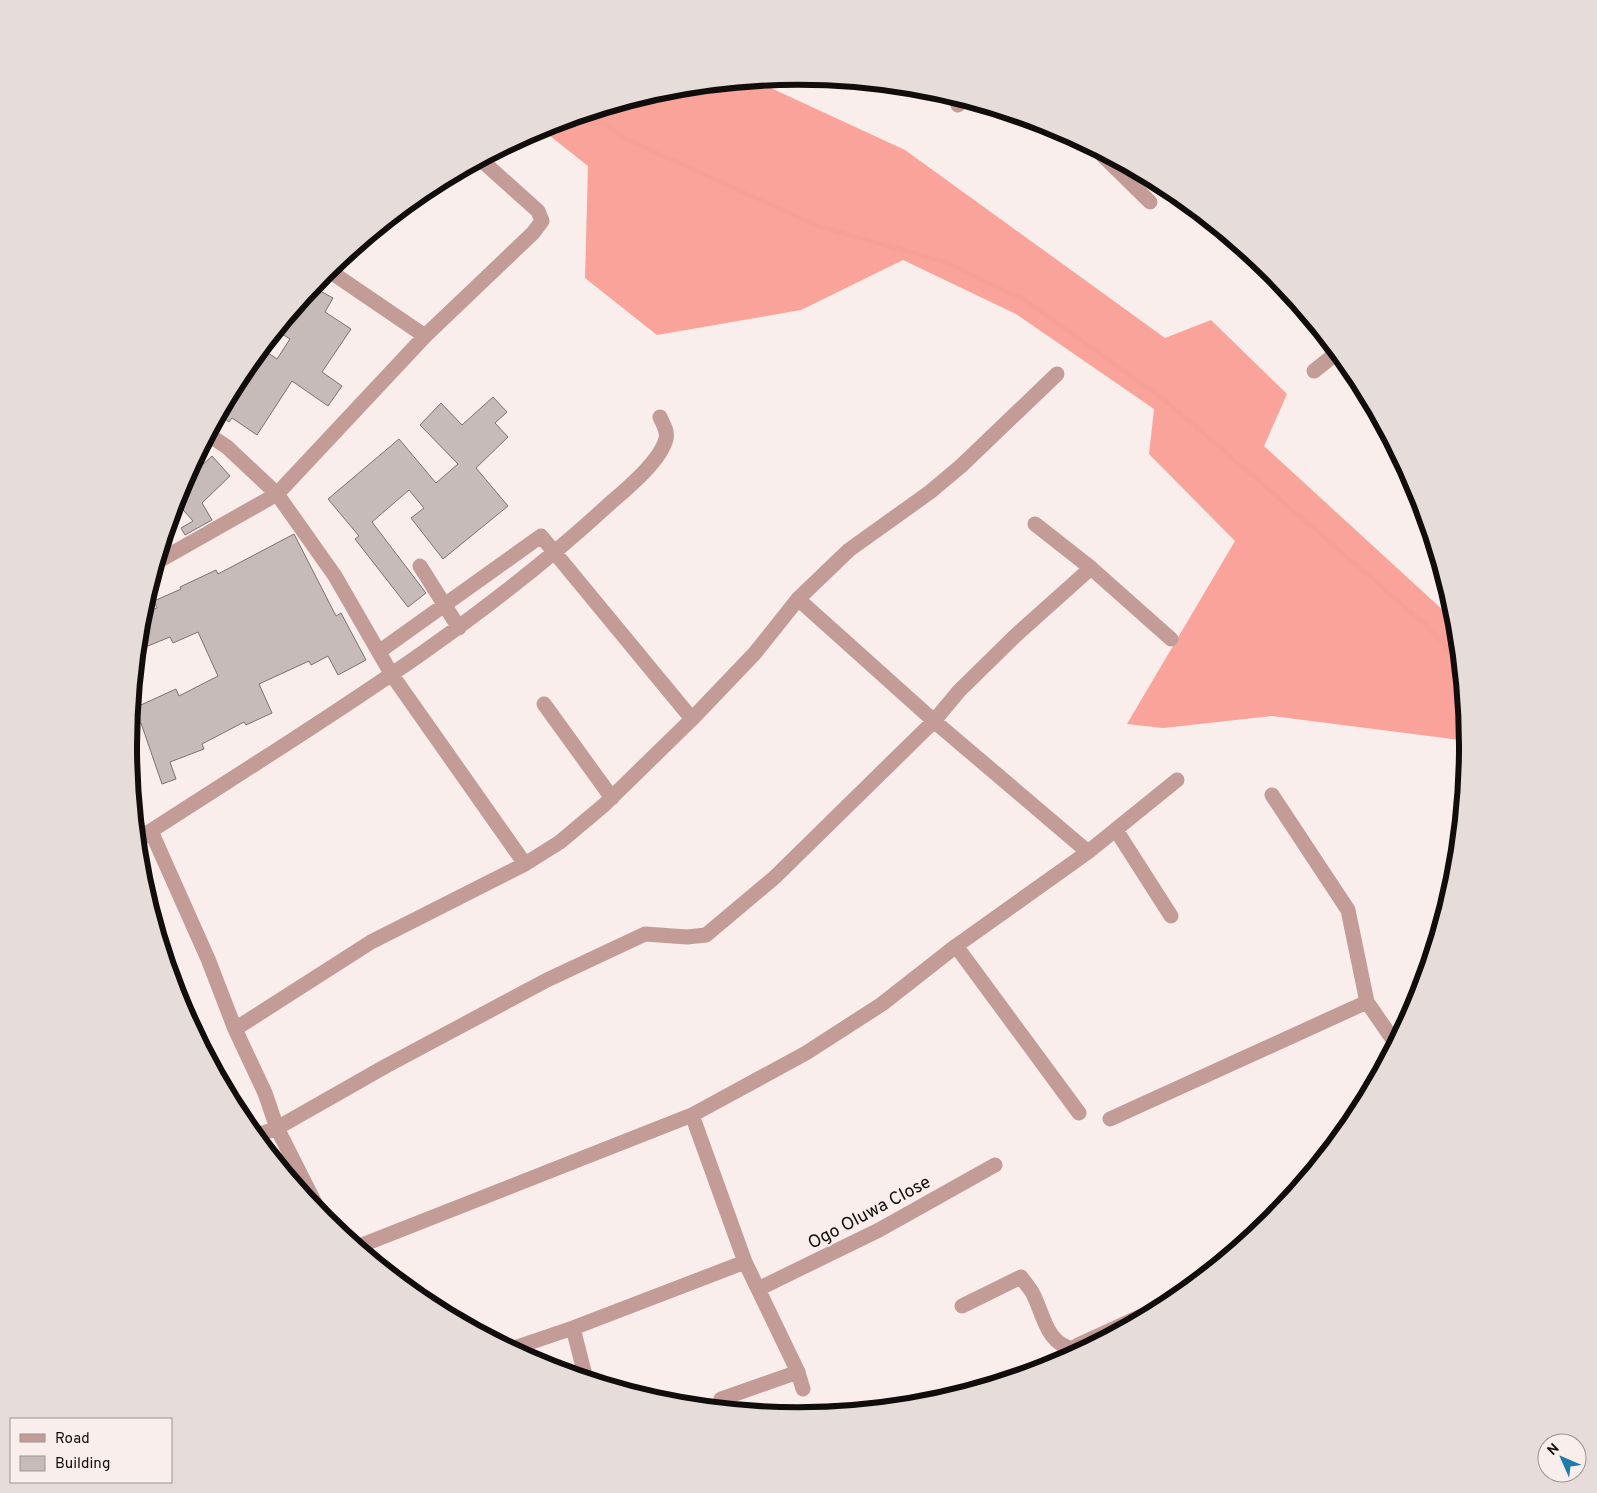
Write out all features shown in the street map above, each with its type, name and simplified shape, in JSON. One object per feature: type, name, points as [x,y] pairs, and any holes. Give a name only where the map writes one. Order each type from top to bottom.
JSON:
[{"type":"street","points":[[165,557],[277,494],[426,336],[532,234],[542,221],[538,211],[486,164]]},
{"type":"street","points":[[1112,164],[1150,202]]},
{"type":"street","points":[[335,275],[426,336]]},
{"type":"street","points":[[1314,371],[1332,357]]},
{"type":"street","points":[[235,1028],[371,942],[525,864],[560,842],[612,798],[692,720],[755,653],[798,600],[849,550],[930,492],[961,466],[1057,374]]},
{"type":"street","points":[[144,836],[392,675],[460,628],[554,553],[648,468],[666,440],[666,428],[660,417]]},
{"type":"street","points":[[214,438],[227,447],[277,494],[335,576],[380,651],[392,675],[525,864]]},
{"type":"street","points":[[1035,524],[1091,568],[1171,638]]},
{"type":"street","points":[[380,651],[542,536],[692,720]]},
{"type":"street","points":[[420,566],[460,628]]},
{"type":"street","points":[[262,1133],[277,1128],[386,1066],[547,980],[648,933],[687,937],[706,935],[775,877],[934,721],[959,691],[1015,636],[1091,568]]},
{"type":"street","points":[[798,600],[934,721],[1088,852]]},
{"type":"street","points":[[544,704],[612,798]]},
{"type":"street","points":[[363,1245],[692,1115],[806,1053],[882,1004],[956,946],[1088,852],[1177,780]]},
{"type":"street","points":[[1272,795],[1348,910],[1368,1002],[1392,1038]]},
{"type":"street","points":[[1116,830],[1171,916]]},
{"type":"street","points":[[152,831],[264,1092],[277,1128],[309,1191]]},
{"type":"street","points":[[956,946],[1079,1113]]},
{"type":"street","points":[[1110,1119],[1368,1002]]},
{"type":"street","points":[[692,1115],[745,1262],[798,1372],[803,1389]]},
{"type":"street","name":"Ogo Oluwa Close","points":[[758,1289],[879,1230],[995,1165]]},
{"type":"street","points":[[519,1346],[573,1328],[745,1262]]},
{"type":"street","points":[[962,1306],[1021,1277],[1033,1294],[1039,1314],[1053,1337],[1063,1347],[1069,1350]]},
{"type":"street","points":[[573,1328],[584,1372]]},
{"type":"street","points":[[1077,1346],[1101,1334]]},
{"type":"street","points":[[721,1398],[798,1372]]},
{"type":"shaded area","points":[[769,86],[905,150],[1165,338],[1211,320],[1287,394],[1264,446],[1446,613],[1459,703],[1460,740],[1272,716],[1163,728],[1127,724],[1235,541],[1149,454],[1154,409],[1016,314],[903,260],[801,310],[657,335],[585,278],[588,166],[548,134],[586,120],[669,98],[712,91]]},
{"type":"building","points":[[320,291],[333,298],[325,312],[351,329],[322,372],[342,386],[328,406],[292,381],[257,435],[232,418],[229,422],[225,419],[248,379],[268,353],[277,359],[290,339],[282,334]]},
{"type":"building","points":[[493,397],[507,412],[495,423],[508,437],[476,468],[508,506],[443,559],[411,518],[424,508],[409,490],[372,522],[426,593],[408,607],[355,539],[359,536],[328,499],[399,439],[436,483],[458,464],[420,425],[441,403],[462,425]]},
{"type":"building","points":[[212,456],[230,476],[202,503],[212,520],[185,535],[181,528],[193,521],[181,508],[198,469]]},
{"type":"building","points":[[294,534],[336,616],[341,613],[366,660],[338,675],[328,656],[311,665],[309,661],[259,684],[272,713],[246,725],[244,722],[202,744],[204,749],[170,762],[176,779],[162,784],[141,723],[138,724],[138,706],[176,689],[179,696],[218,676],[198,632],[173,643],[170,637],[145,647],[152,610],[157,608],[154,601],[216,570],[218,574]]},
{"type":"waterway","points":[[595,117],[624,138],[818,226],[945,262],[1025,300],[1167,402],[1426,625],[1453,654]]}]
